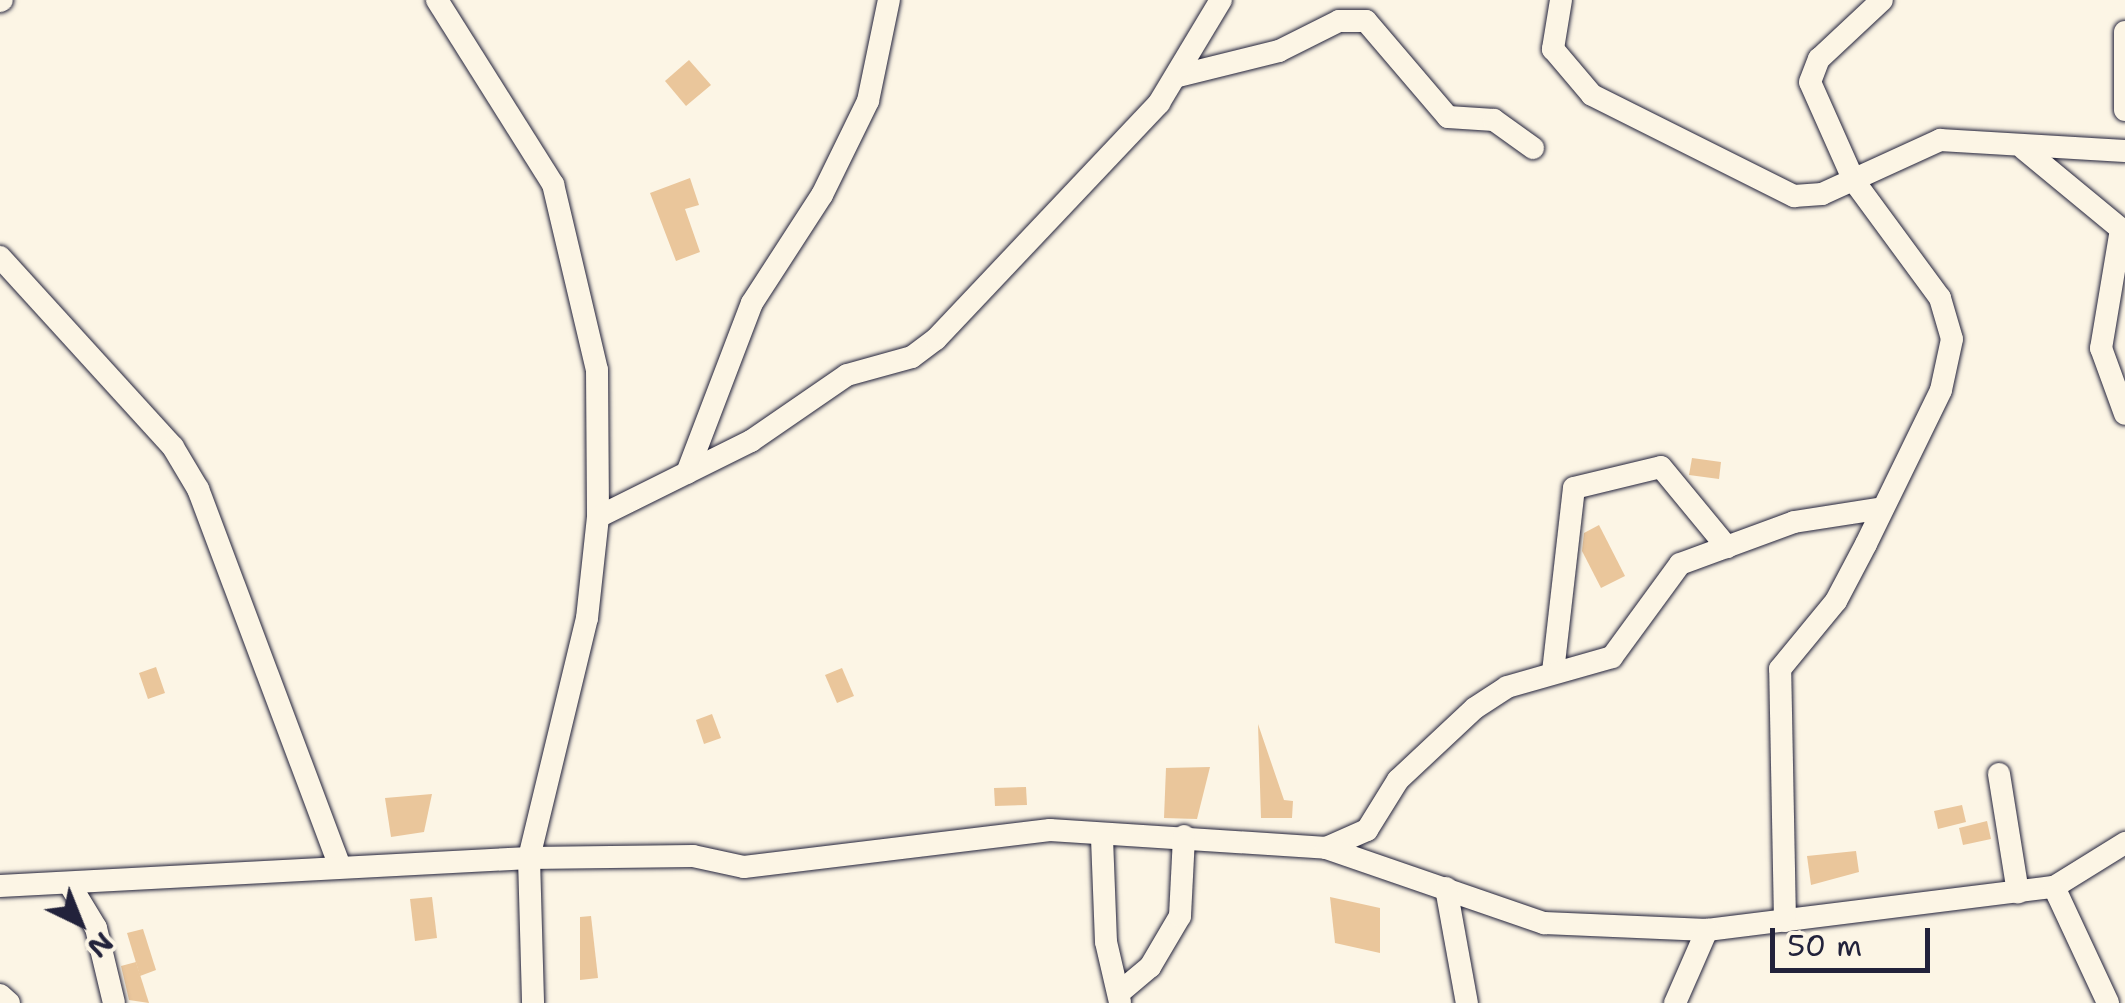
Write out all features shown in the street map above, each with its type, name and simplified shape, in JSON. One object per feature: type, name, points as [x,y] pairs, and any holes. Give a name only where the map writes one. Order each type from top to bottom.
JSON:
[{"type":"street","points":[[436,0],[554,184],[597,370],[598,517],[574,694],[529,858],[533,1003]]},
{"type":"street","points":[[687,473],[752,303],[822,196],[868,101],[889,0]]},
{"type":"street","points":[[598,517],[687,473],[847,375],[912,357],[936,339],[1178,76],[1221,0]]},
{"type":"street","points":[[1561,0],[1553,48],[1609,107],[1725,154],[1794,196],[1854,181],[1940,140],[2024,148],[2125,151]]},
{"type":"street","points":[[1785,921],[1774,694],[1788,650],[1836,601],[1942,390],[1951,329],[1927,275],[1854,181],[1810,75],[1882,0]]},
{"type":"street","points":[[1178,76],[1279,51],[1339,21],[1366,22],[1448,117],[1494,120],[1533,148]]},
{"type":"street","points":[[2125,32],[2125,110]]},
{"type":"street","points":[[2024,148],[2121,229],[2100,348],[2125,414]]},
{"type":"street","points":[[0,257],[174,447],[198,489],[340,866]]},
{"type":"street","points":[[1553,672],[1574,488],[1661,467],[1727,547]]},
{"type":"street","points":[[1326,848],[1367,830],[1398,780],[1475,708],[1553,672],[1612,657],[1663,576],[1794,522],[1884,508]]},
{"type":"street","points":[[1999,774],[2018,892]]},
{"type":"street","points":[[0,886],[529,858],[693,856],[744,867],[1008,831],[1102,838],[1184,836],[1326,848],[1544,923],[1708,930],[2054,887],[2125,843]]},
{"type":"street","points":[[1120,997],[1150,967],[1180,916],[1184,836]]},
{"type":"street","points":[[1102,838],[1106,942],[1120,997]]},
{"type":"street","points":[[70,884],[96,928],[114,1003]]},
{"type":"street","points":[[2054,887],[2108,1003]]},
{"type":"street","points":[[1446,888],[1467,1003]]},
{"type":"street","points":[[1675,1003],[1708,930]]},
{"type":"street","points":[[0,996],[9,1003]]},
{"type":"building","points":[[689,60],[711,85],[686,106],[665,81]]},
{"type":"building","points":[[690,178],[699,205],[685,209],[700,252],[676,261],[650,193]]},
{"type":"building","points":[[1692,458],[1721,462],[1719,479],[1689,475]]},
{"type":"building","points":[[1599,525],[1625,576],[1601,588],[1582,551],[1584,533]]},
{"type":"building","points":[[156,667],[165,693],[148,699],[139,673]]},
{"type":"building","points":[[842,668],[854,696],[837,703],[825,675]]},
{"type":"building","points":[[712,714],[721,738],[704,744],[696,720]]},
{"type":"building","points":[[1258,724],[1284,800],[1293,801],[1292,818],[1261,818]]},
{"type":"building","points":[[1210,767],[1197,819],[1164,818],[1166,768]]},
{"type":"building","points":[[1026,787],[1027,805],[995,806],[994,788]]},
{"type":"building","points":[[432,794],[424,832],[391,837],[385,798]]},
{"type":"building","points":[[1962,805],[1966,822],[1938,829],[1934,811]]},
{"type":"building","points":[[1987,821],[1991,839],[1963,845],[1959,828]]},
{"type":"building","points":[[1856,851],[1859,872],[1811,885],[1807,856]]},
{"type":"building","points":[[432,897],[437,938],[415,941],[410,899]]},
{"type":"building","points":[[1330,897],[1380,908],[1380,953],[1335,943]]},
{"type":"building","points":[[591,916],[598,978],[580,980],[580,917]]},
{"type":"building","points":[[143,929],[156,970],[140,976],[127,933]]},
{"type":"building","points":[[136,962],[149,1003],[129,1000],[121,966]]}]
